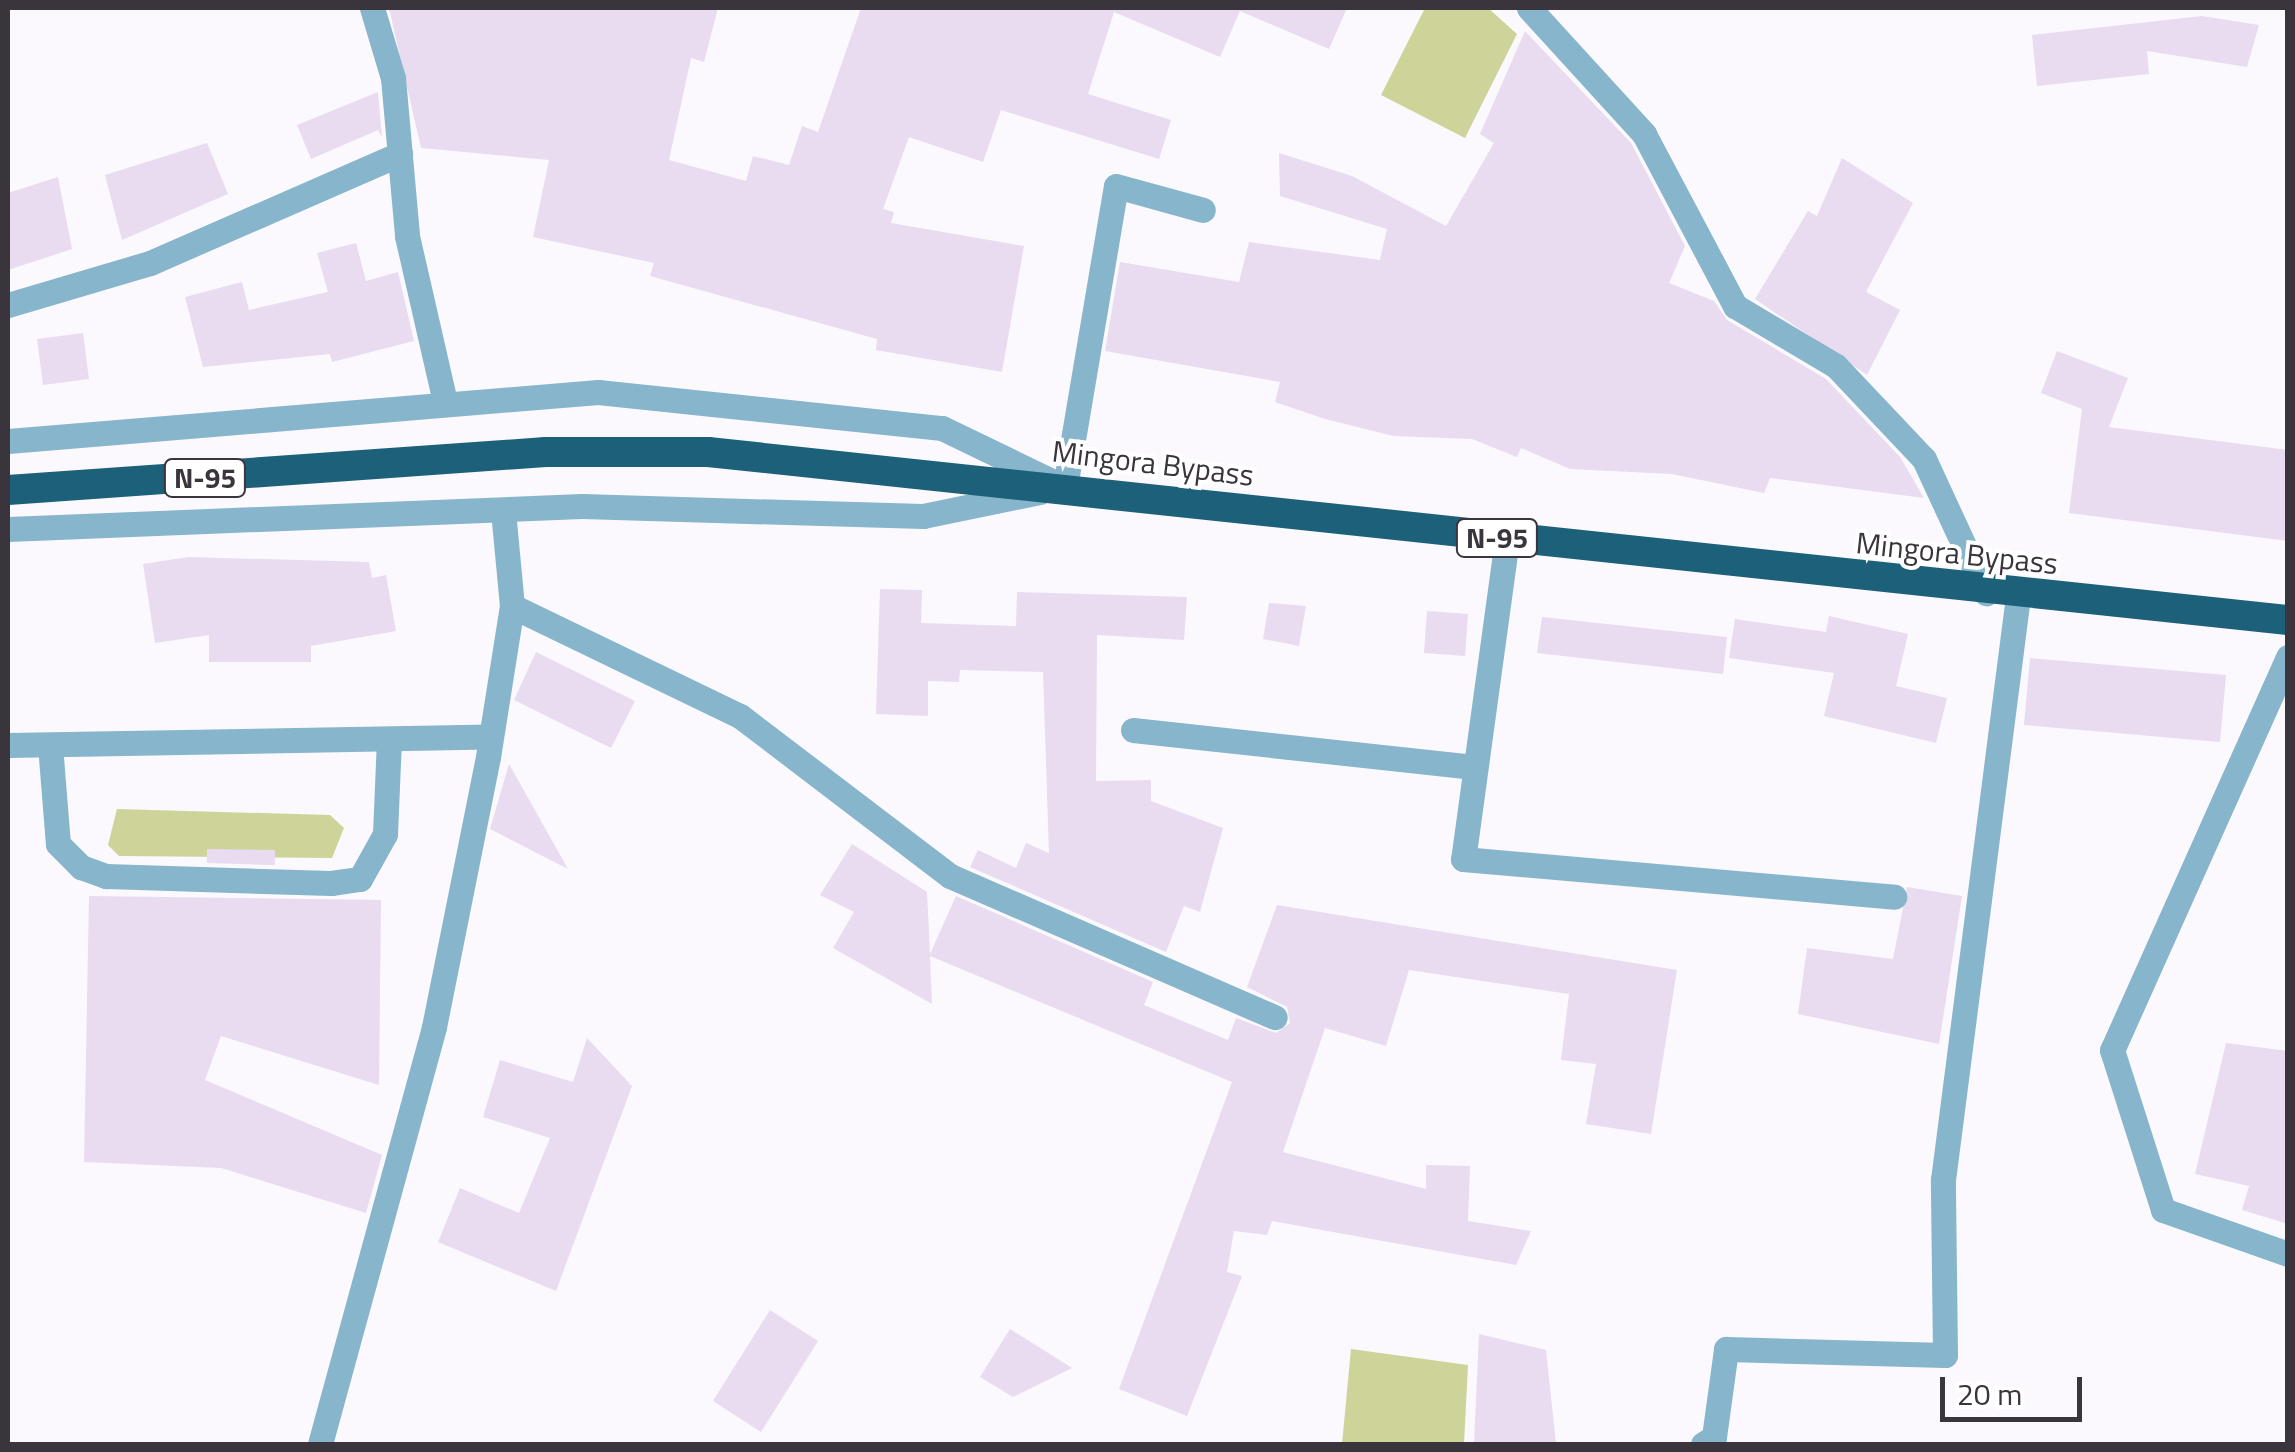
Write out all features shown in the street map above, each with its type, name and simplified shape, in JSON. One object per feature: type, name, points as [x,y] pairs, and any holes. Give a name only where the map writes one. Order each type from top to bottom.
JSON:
[{"type":"highway","name":"Mingora Bypass","points":[[8,490],[546,452],[708,452],[1065,488],[1986,593],[2288,620]]},
{"type":"street","points":[[372,8],[393,78],[407,236],[445,402]]},
{"type":"street","points":[[1529,8],[1644,134],[1735,306],[1836,366],[1924,459],[1986,593]]},
{"type":"street","points":[[8,305],[150,262],[400,154]]},
{"type":"street","points":[[1065,488],[1116,186],[1203,210]]},
{"type":"street","points":[[8,441],[598,392],[942,428],[1065,488]]},
{"type":"street","points":[[8,529],[503,510],[923,516],[1065,488]]},
{"type":"street","points":[[320,1444],[434,1027],[512,606],[503,510]]},
{"type":"street","points":[[1508,539],[1463,859],[1894,897]]},
{"type":"street","points":[[1702,1444],[1714,1437],[1726,1349],[1945,1354],[1942,1180],[2018,596]]},
{"type":"street","points":[[512,606],[740,716],[950,876],[1276,1017]]},
{"type":"street","points":[[2288,657],[2112,1050],[2163,1210],[2288,1254]]},
{"type":"street","points":[[1133,730],[1474,768]]},
{"type":"street","points":[[8,745],[490,737]]},
{"type":"street","points":[[50,744],[58,844],[81,867],[106,876],[331,883],[360,879],[385,834],[388,739]]},
{"type":"green space","points":[[1425,8],[1488,8],[1517,34],[1465,138],[1381,95]]},
{"type":"green space","points":[[117,809],[330,815],[344,828],[332,858],[119,856],[108,845]]},
{"type":"green space","points":[[1351,1349],[1468,1365],[1464,1444],[1342,1444]]},
{"type":"building","points":[[389,8],[718,8],[704,62],[691,58],[669,160],[746,181],[753,156],[789,165],[802,126],[818,132],[861,8],[1347,8],[1329,49],[1240,11],[1220,57],[1114,12],[1088,94],[1171,120],[1159,159],[1001,110],[983,162],[909,137],[883,209],[894,212],[891,223],[1024,246],[1002,372],[876,350],[877,339],[650,276],[654,263],[533,237],[549,160],[421,148]]},
{"type":"building","points":[[2202,16],[2259,25],[2247,67],[2147,51],[2149,74],[2037,86],[2032,35]]},
{"type":"building","points":[[1525,31],[1631,143],[1685,246],[1669,283],[1714,301],[1727,320],[1826,379],[1900,457],[1924,498],[1770,478],[1764,493],[1672,474],[1570,469],[1521,448],[1517,457],[1472,439],[1393,436],[1325,419],[1275,402],[1280,382],[1105,351],[1120,262],[1239,282],[1249,242],[1380,260],[1387,229],[1280,196],[1279,153],[1352,176],[1446,226],[1494,143],[1480,134]]},
{"type":"building","points":[[378,92],[382,137],[378,130],[311,159],[297,125]]},
{"type":"building","points":[[207,143],[228,194],[122,240],[105,175]]},
{"type":"building","points":[[1842,158],[1913,203],[1866,292],[1900,310],[1867,375],[1755,299],[1808,211],[1817,216]]},
{"type":"building","points":[[58,177],[72,249],[8,270],[8,193]]},
{"type":"building","points":[[356,243],[366,281],[398,272],[414,341],[332,362],[330,354],[203,367],[185,297],[242,282],[249,310],[328,292],[317,253]]},
{"type":"building","points":[[83,333],[89,379],[43,385],[37,339]]},
{"type":"building","points":[[2057,351],[2128,378],[2109,427],[2288,450],[2288,541],[2069,513],[2082,409],[2041,393]]},
{"type":"building","points":[[188,557],[369,562],[372,578],[386,575],[396,631],[311,646],[311,662],[209,662],[209,635],[155,643],[143,564]]},
{"type":"building","points":[[880,589],[922,590],[921,623],[1016,626],[1017,592],[1187,597],[1184,640],[1097,635],[1096,781],[1151,780],[1151,801],[1223,828],[1200,912],[1184,906],[1166,952],[970,867],[978,850],[1016,868],[1026,843],[1049,853],[1043,672],[960,670],[959,682],[928,681],[928,716],[876,714]]},
{"type":"building","points":[[1269,603],[1306,606],[1299,646],[1263,639]]},
{"type":"building","points":[[1427,611],[1468,614],[1465,656],[1424,653]]},
{"type":"building","points":[[1829,616],[1908,634],[1896,686],[1947,698],[1936,743],[1824,716],[1834,673],[1729,658],[1735,619],[1826,632]]},
{"type":"building","points":[[1542,617],[1727,637],[1723,674],[1537,653]]},
{"type":"building","points":[[536,652],[635,701],[611,748],[514,700]]},
{"type":"building","points":[[2030,658],[2226,675],[2220,742],[2024,725]]},
{"type":"building","points":[[509,764],[568,869],[490,829]]},
{"type":"building","points":[[852,844],[927,892],[930,954],[956,896],[1153,982],[1144,1005],[1228,1040],[1236,1018],[1276,1033],[1290,1023],[1287,1007],[1247,987],[1277,905],[1677,970],[1651,1134],[1586,1124],[1596,1064],[1561,1060],[1569,994],[1409,970],[1386,1046],[1325,1028],[1283,1152],[1426,1189],[1426,1165],[1470,1166],[1468,1221],[1531,1231],[1516,1265],[1272,1221],[1267,1235],[1234,1231],[1227,1272],[1242,1276],[1187,1416],[1119,1389],[1232,1082],[930,956],[932,1004],[833,948],[854,912],[820,895]]},
{"type":"building","points":[[207,849],[275,850],[275,865],[207,863]]},
{"type":"building","points":[[1907,887],[1962,896],[1939,1044],[1798,1014],[1807,948],[1893,959]]},
{"type":"building","points":[[89,896],[381,900],[379,1085],[221,1036],[205,1080],[382,1155],[366,1213],[221,1168],[84,1162]]},
{"type":"building","points":[[587,1038],[632,1086],[556,1291],[438,1242],[460,1188],[519,1213],[550,1138],[483,1117],[500,1060],[573,1082]]},
{"type":"building","points":[[2226,1043],[2288,1051],[2288,1224],[2242,1210],[2249,1186],[2195,1174]]},
{"type":"building","points":[[770,1310],[818,1341],[761,1432],[713,1401]]},
{"type":"building","points":[[1010,1329],[1072,1368],[1013,1397],[980,1377]]},
{"type":"building","points":[[1479,1334],[1546,1350],[1556,1444],[1474,1444]]}]
